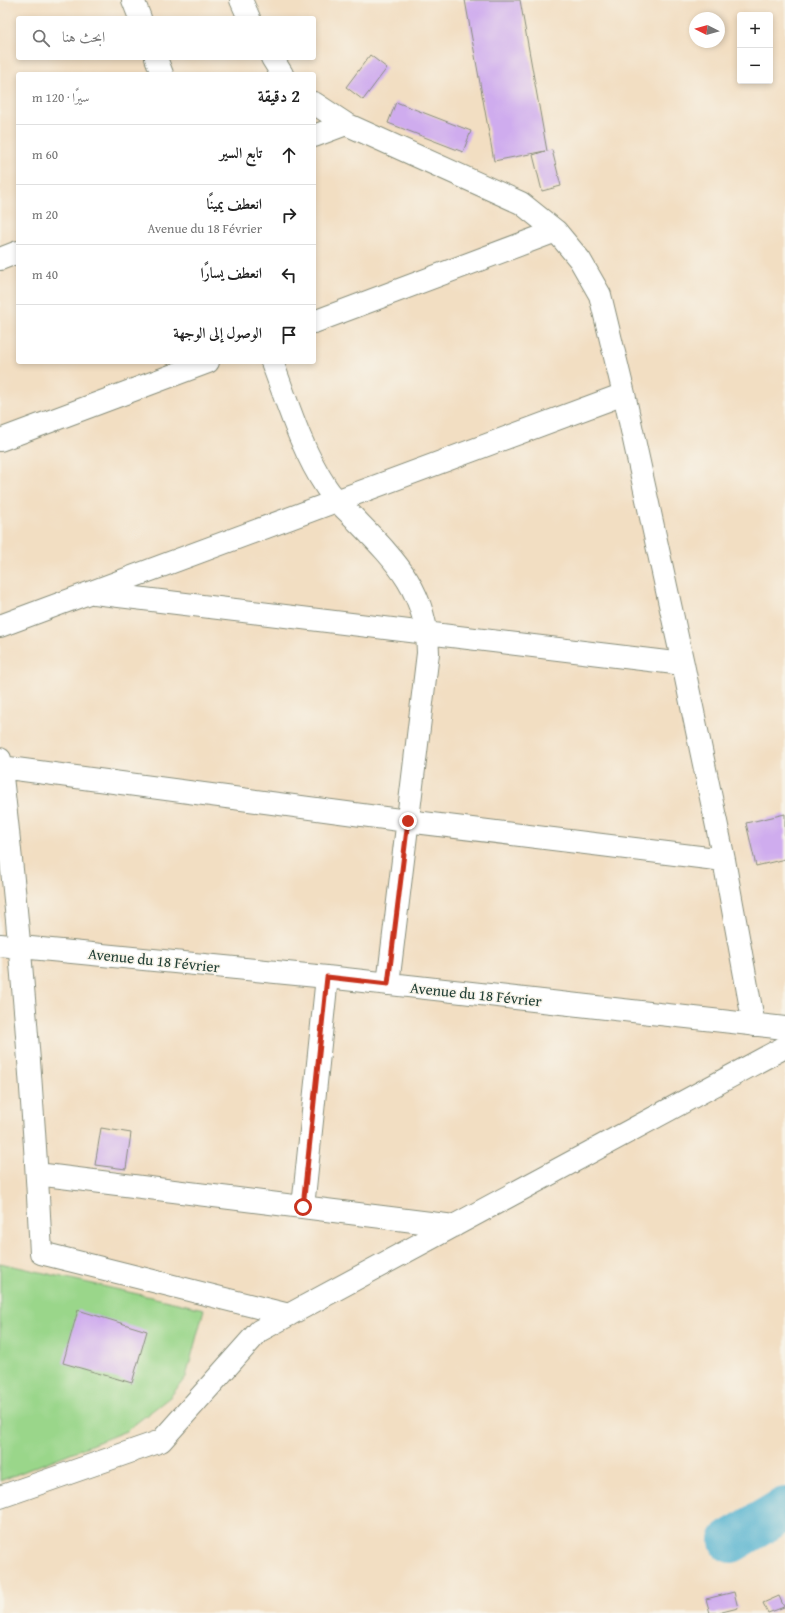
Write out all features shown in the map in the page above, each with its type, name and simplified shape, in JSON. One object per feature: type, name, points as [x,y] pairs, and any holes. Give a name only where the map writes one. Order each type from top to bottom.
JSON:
[{"type":"street","points":[[133,0],[139,16]]},
{"type":"street","points":[[241,0],[249,16]]},
{"type":"street","points":[[157,60],[161,72]]},
{"type":"street","points":[[273,60],[281,72]]},
{"type":"street","points":[[316,104],[346,124],[521,203],[556,231],[580,260],[600,295],[624,394],[683,664],[724,860],[754,1025]]},
{"type":"street","points":[[316,135],[346,124]]},
{"type":"street","points":[[316,321],[556,231]]},
{"type":"street","points":[[0,259],[16,253]]},
{"type":"street","points":[[0,440],[203,364]]},
{"type":"street","points":[[273,364],[314,468],[327,489],[337,501],[391,556],[405,576],[422,608],[428,634],[428,653],[388,984]]},
{"type":"street","points":[[0,626],[624,394]]},
{"type":"street","points":[[91,592],[683,664]]},
{"type":"street","points":[[289,1315],[41,1253],[38,1174],[10,946],[0,763],[408,821],[724,860]]},
{"type":"street","name":"Avenue du 18 Février","points":[[10,946],[327,977],[785,1028]]},
{"type":"street","points":[[303,1207],[327,977]]},
{"type":"street","points":[[0,1497],[160,1441],[259,1331],[785,1047]]},
{"type":"street","points":[[38,1174],[454,1226]]},
{"type":"green space","points":[[0,1263],[204,1309],[186,1377],[170,1397],[126,1431],[0,1481]]},
{"type":"building","points":[[465,0],[520,0],[547,151],[552,150],[561,186],[542,191],[533,155],[545,151],[494,161]]},
{"type":"building","points":[[370,55],[387,68],[363,100],[346,87]]},
{"type":"building","points":[[396,102],[471,131],[463,152],[388,123]]},
{"type":"building","points":[[785,814],[785,859],[756,866],[746,823]]},
{"type":"building","points":[[101,1128],[131,1133],[126,1169],[95,1165]]},
{"type":"building","points":[[78,1310],[147,1331],[132,1383],[63,1363]]},
{"type":"building","points":[[734,1592],[738,1608],[718,1613],[710,1613],[706,1599]]},
{"type":"building","points":[[779,1596],[784,1607],[768,1613],[763,1603]]},
{"type":"waterway","points":[[731,1541],[785,1509]]},
{"type":"route","points":[[303,1207],[327,977],[388,984],[408,821]]}]
